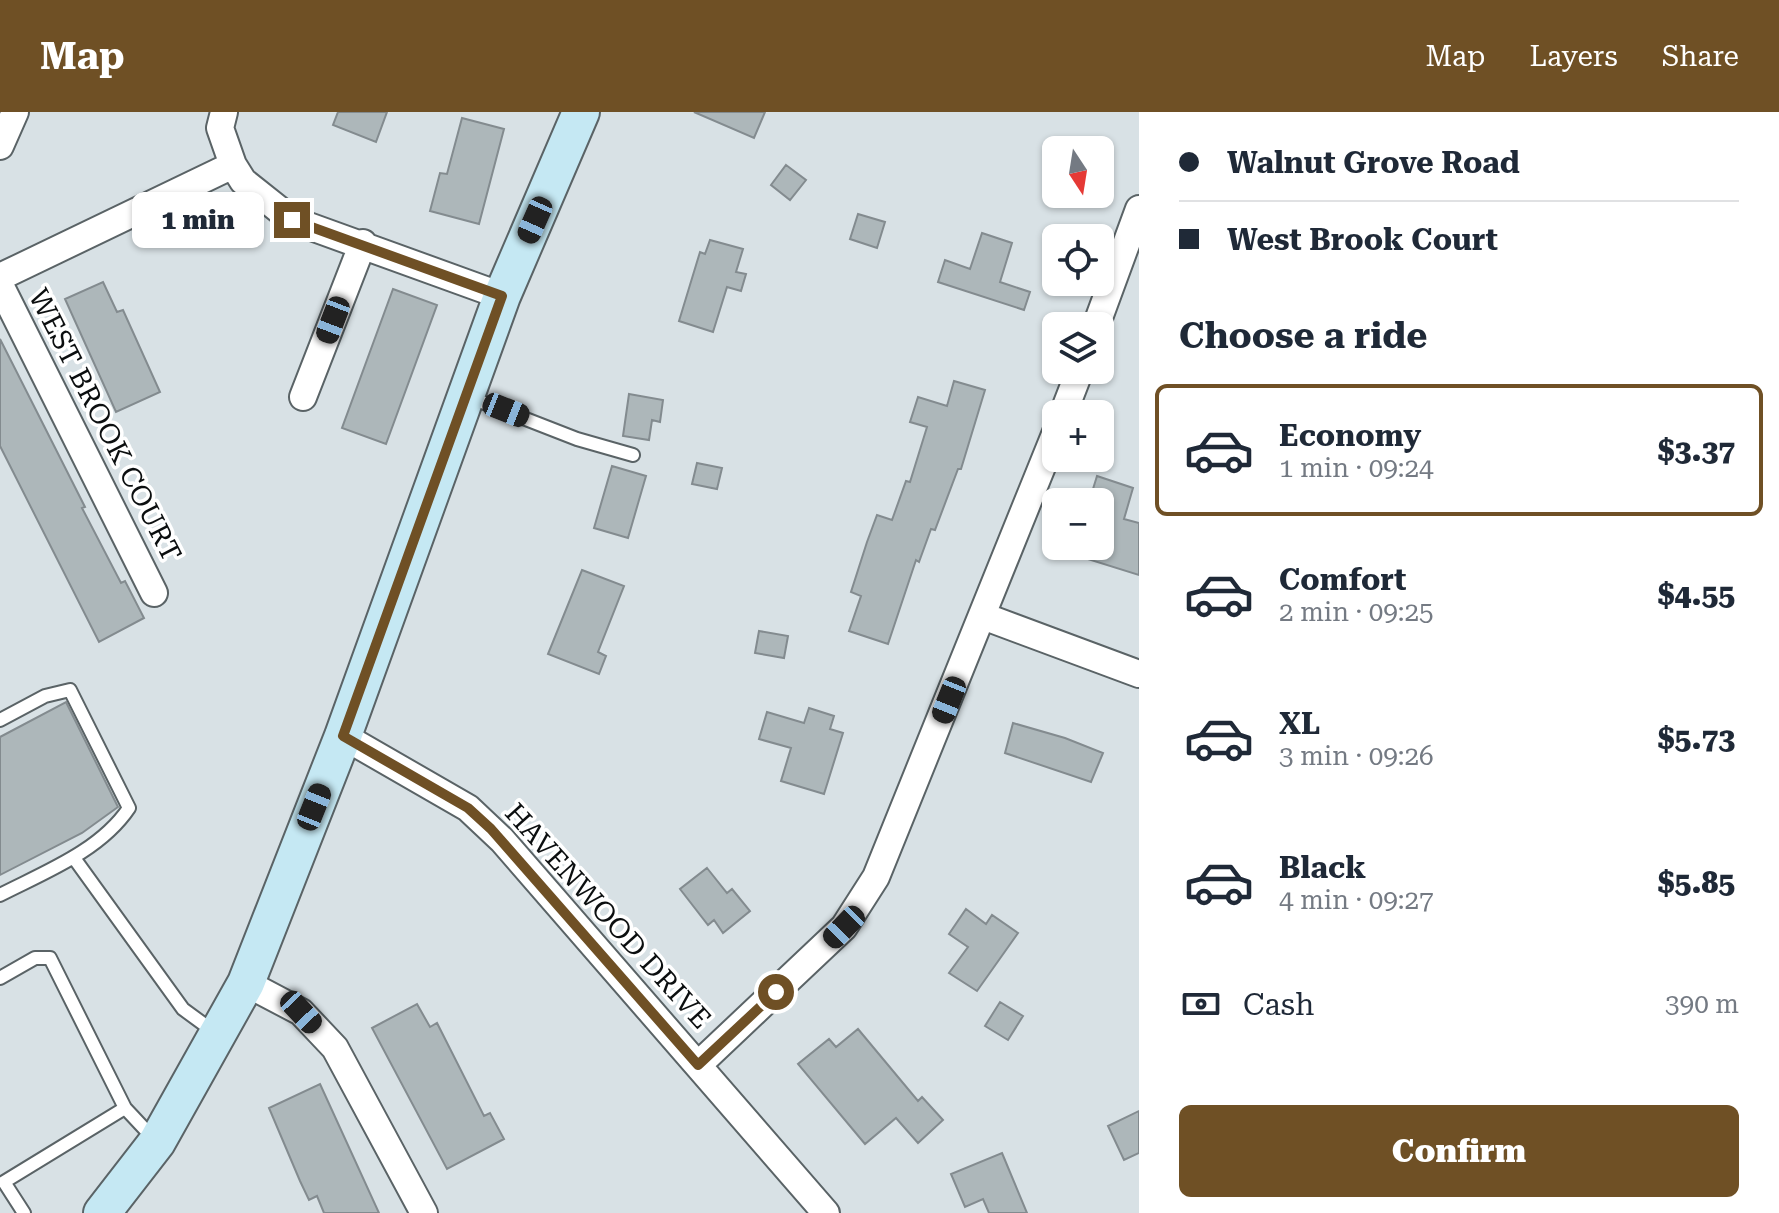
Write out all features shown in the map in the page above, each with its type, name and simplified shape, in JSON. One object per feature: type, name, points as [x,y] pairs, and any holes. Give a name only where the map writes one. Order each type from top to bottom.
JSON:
[{"type":"main road","points":[[102,1213],[157,1142],[246,983],[343,736],[502,296],[581,112]]},
{"type":"street","points":[[0,146],[15,112]]},
{"type":"street","points":[[224,112],[220,128],[233,165],[257,194],[292,220],[363,243],[502,296]]},
{"type":"street","name":"WEST BROOK COURT","points":[[0,277],[233,165]]},
{"type":"street","points":[[1101,312],[1139,211]]},
{"type":"street","points":[[303,397],[363,243]]},
{"type":"street","name":"WEST BROOK COURT","points":[[0,285],[154,593]]},
{"type":"street","points":[[698,1065],[815,956],[856,911],[876,877],[916,785],[1042,467]]},
{"type":"street","points":[[983,616],[1139,674]]},
{"type":"street","name":"HAVENWOOD DRIVE","points":[[343,736],[468,808],[487,826],[826,1213]]},
{"type":"street","points":[[246,983],[301,1012],[335,1048],[424,1213]]},
{"type":"lane","points":[[466,396],[577,439],[633,455]]},
{"type":"lane","points":[[0,720],[45,696],[70,690],[129,808],[119,823],[74,858],[0,895]]},
{"type":"lane","points":[[74,858],[183,1009],[219,1035]]},
{"type":"lane","points":[[0,978],[35,958],[50,958],[125,1108],[157,1142]]},
{"type":"lane","points":[[24,1213],[2,1178],[125,1108]]},
{"type":"building","points":[[338,112],[387,112],[376,142],[333,125]]},
{"type":"building","points":[[694,112],[765,112],[754,138]]},
{"type":"building","points":[[462,118],[504,129],[479,224],[430,211],[440,173],[447,174]]},
{"type":"building","points":[[786,165],[806,180],[790,200],[771,185]]},
{"type":"building","points":[[858,214],[885,222],[877,248],[850,239]]},
{"type":"building","points":[[982,233],[1012,243],[1000,282],[1030,292],[1024,310],[938,282],[945,260],[970,269]]},
{"type":"building","points":[[710,240],[743,249],[736,272],[746,274],[741,291],[727,287],[713,332],[679,321],[700,252],[705,254]]},
{"type":"building","points":[[103,282],[117,312],[123,310],[160,392],[116,412],[65,299]]},
{"type":"building","points":[[393,289],[437,305],[386,444],[342,428]]},
{"type":"building","points":[[0,339],[85,507],[82,508],[121,583],[125,581],[144,618],[99,642],[0,446]]},
{"type":"building","points":[[954,381],[985,390],[961,469],[958,469],[935,530],[931,529],[919,562],[916,560],[888,644],[849,631],[861,596],[851,592],[877,515],[892,520],[906,481],[910,482],[927,427],[910,422],[918,397],[947,406]]},
{"type":"building","points":[[629,394],[663,400],[660,422],[652,420],[649,440],[623,436]]},
{"type":"building","points":[[697,463],[722,468],[717,489],[692,484]]},
{"type":"building","points":[[612,466],[646,476],[628,538],[594,528]]},
{"type":"building","points":[[1097,476],[1133,488],[1124,519],[1139,523],[1139,575],[1091,560],[1114,560],[1114,488],[1093,488]]},
{"type":"building","points":[[582,570],[624,586],[598,652],[606,656],[599,674],[548,654]]},
{"type":"building","points":[[759,631],[788,636],[784,658],[755,653]]},
{"type":"building","points":[[66,702],[118,807],[82,833],[0,875],[0,737]]},
{"type":"building","points":[[809,708],[834,716],[830,729],[843,733],[824,794],[781,781],[791,748],[759,739],[767,712],[804,723]]},
{"type":"building","points":[[1013,723],[1103,753],[1091,782],[1005,753]]},
{"type":"building","points":[[707,868],[727,893],[732,889],[750,911],[723,933],[714,920],[708,925],[680,889]]},
{"type":"building","points":[[966,909],[986,924],[992,915],[1018,933],[977,991],[949,973],[968,947],[949,934]]},
{"type":"building","points":[[1000,1002],[1023,1016],[1008,1040],[985,1026]]},
{"type":"building","points":[[417,1004],[430,1027],[437,1023],[484,1116],[490,1113],[504,1139],[447,1169],[372,1028]]},
{"type":"building","points":[[858,1029],[918,1101],[922,1097],[943,1120],[918,1143],[896,1118],[865,1144],[798,1064],[829,1039],[836,1047]]},
{"type":"building","points":[[320,1084],[379,1213],[324,1213],[317,1196],[309,1200],[300,1181],[269,1108]]},
{"type":"building","points":[[1139,1111],[1139,1153],[1124,1160],[1108,1126]]},
{"type":"building","points":[[1002,1153],[1027,1213],[989,1213],[983,1199],[965,1207],[951,1174]]},
{"type":"route","points":[[292,220],[363,243],[502,296],[343,736],[468,808],[491,829],[698,1065],[776,992]]}]
